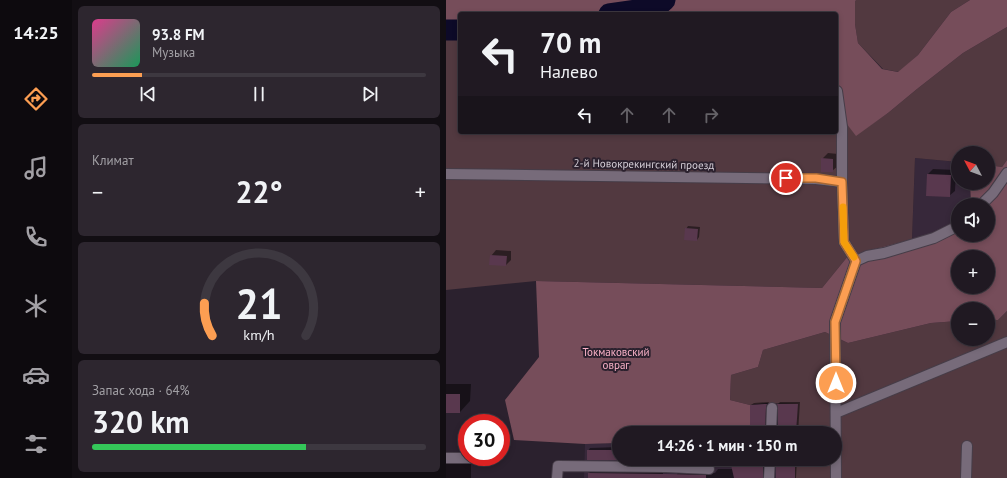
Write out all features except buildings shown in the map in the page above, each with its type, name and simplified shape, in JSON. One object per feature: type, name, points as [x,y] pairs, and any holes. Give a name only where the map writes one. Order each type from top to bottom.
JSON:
[{"type":"street","points":[[838,98],[842,127],[844,242],[856,261]]},
{"type":"street","points":[[988,198],[1007,172]]},
{"type":"street","name":"2-й Новокрекингский проезд","points":[[446,174],[816,178],[842,182]]},
{"type":"street","points":[[836,478],[835,322],[856,261],[867,256],[884,253],[934,238],[951,230]]},
{"type":"street","points":[[836,413],[1007,342]]},
{"type":"street","points":[[771,426],[772,408]]},
{"type":"street","points":[[966,478],[967,446]]},
{"type":"street","points":[[446,458],[458,458]]},
{"type":"street","points":[[557,478],[558,466],[612,465]]},
{"type":"street","points":[[688,466],[709,469]]},
{"type":"street","points":[[769,478],[770,466]]},
{"type":"shaded area","points":[[856,0],[970,0],[951,12],[918,55],[899,72],[883,69],[858,43],[855,24]]},
{"type":"shaded area","points":[[1007,27],[1007,160],[1002,167],[995,166],[995,146],[951,146],[951,161],[915,158],[912,239],[848,256],[822,288],[536,281],[446,290],[446,39],[458,39],[458,134],[838,134],[838,112],[856,135],[888,113],[963,53]]},
{"type":"shaded area","points":[[915,158],[951,161],[951,190],[970,190],[971,198],[951,198],[951,224],[936,234],[912,239]]},
{"type":"shaded area","points":[[1007,311],[1007,478],[795,478],[795,466],[842,466],[842,426],[796,426],[797,404],[767,403],[750,405],[730,400],[731,375],[758,367],[763,350],[825,332],[848,343],[931,323],[951,322],[951,346],[995,346],[995,320],[998,320]]},
{"type":"shaded area","points":[[612,443],[612,466],[795,466],[795,478],[584,478],[585,444]]},
{"type":"green space","points":[[446,0],[856,0],[855,24],[858,43],[882,69],[898,72],[918,55],[951,12],[970,0],[1007,0],[1007,27],[963,53],[888,113],[856,136],[838,113],[838,12],[458,12],[458,39],[446,39]]},
{"type":"green space","name":"Токмаковский овраг","points":[[1007,160],[1007,311],[998,320],[995,320],[995,302],[951,302],[951,322],[931,323],[848,343],[825,332],[763,350],[758,367],[731,375],[730,400],[750,405],[750,426],[612,426],[612,443],[585,444],[514,440],[510,422],[510,414],[508,414],[505,400],[539,357],[536,281],[822,288],[848,256],[936,234],[951,224],[951,242],[995,242],[995,198],[971,198],[970,190],[995,190],[995,166],[1002,167]]},
{"type":"waterway","points":[[623,12],[657,7],[665,0]]},
{"type":"waterway","points":[[446,30],[458,30]]},
{"type":"slow traffic","points":[[843,207],[844,242],[854,257]]},
{"type":"route","points":[[786,178],[816,178],[842,182],[844,242],[856,261],[835,322],[836,383]]}]
